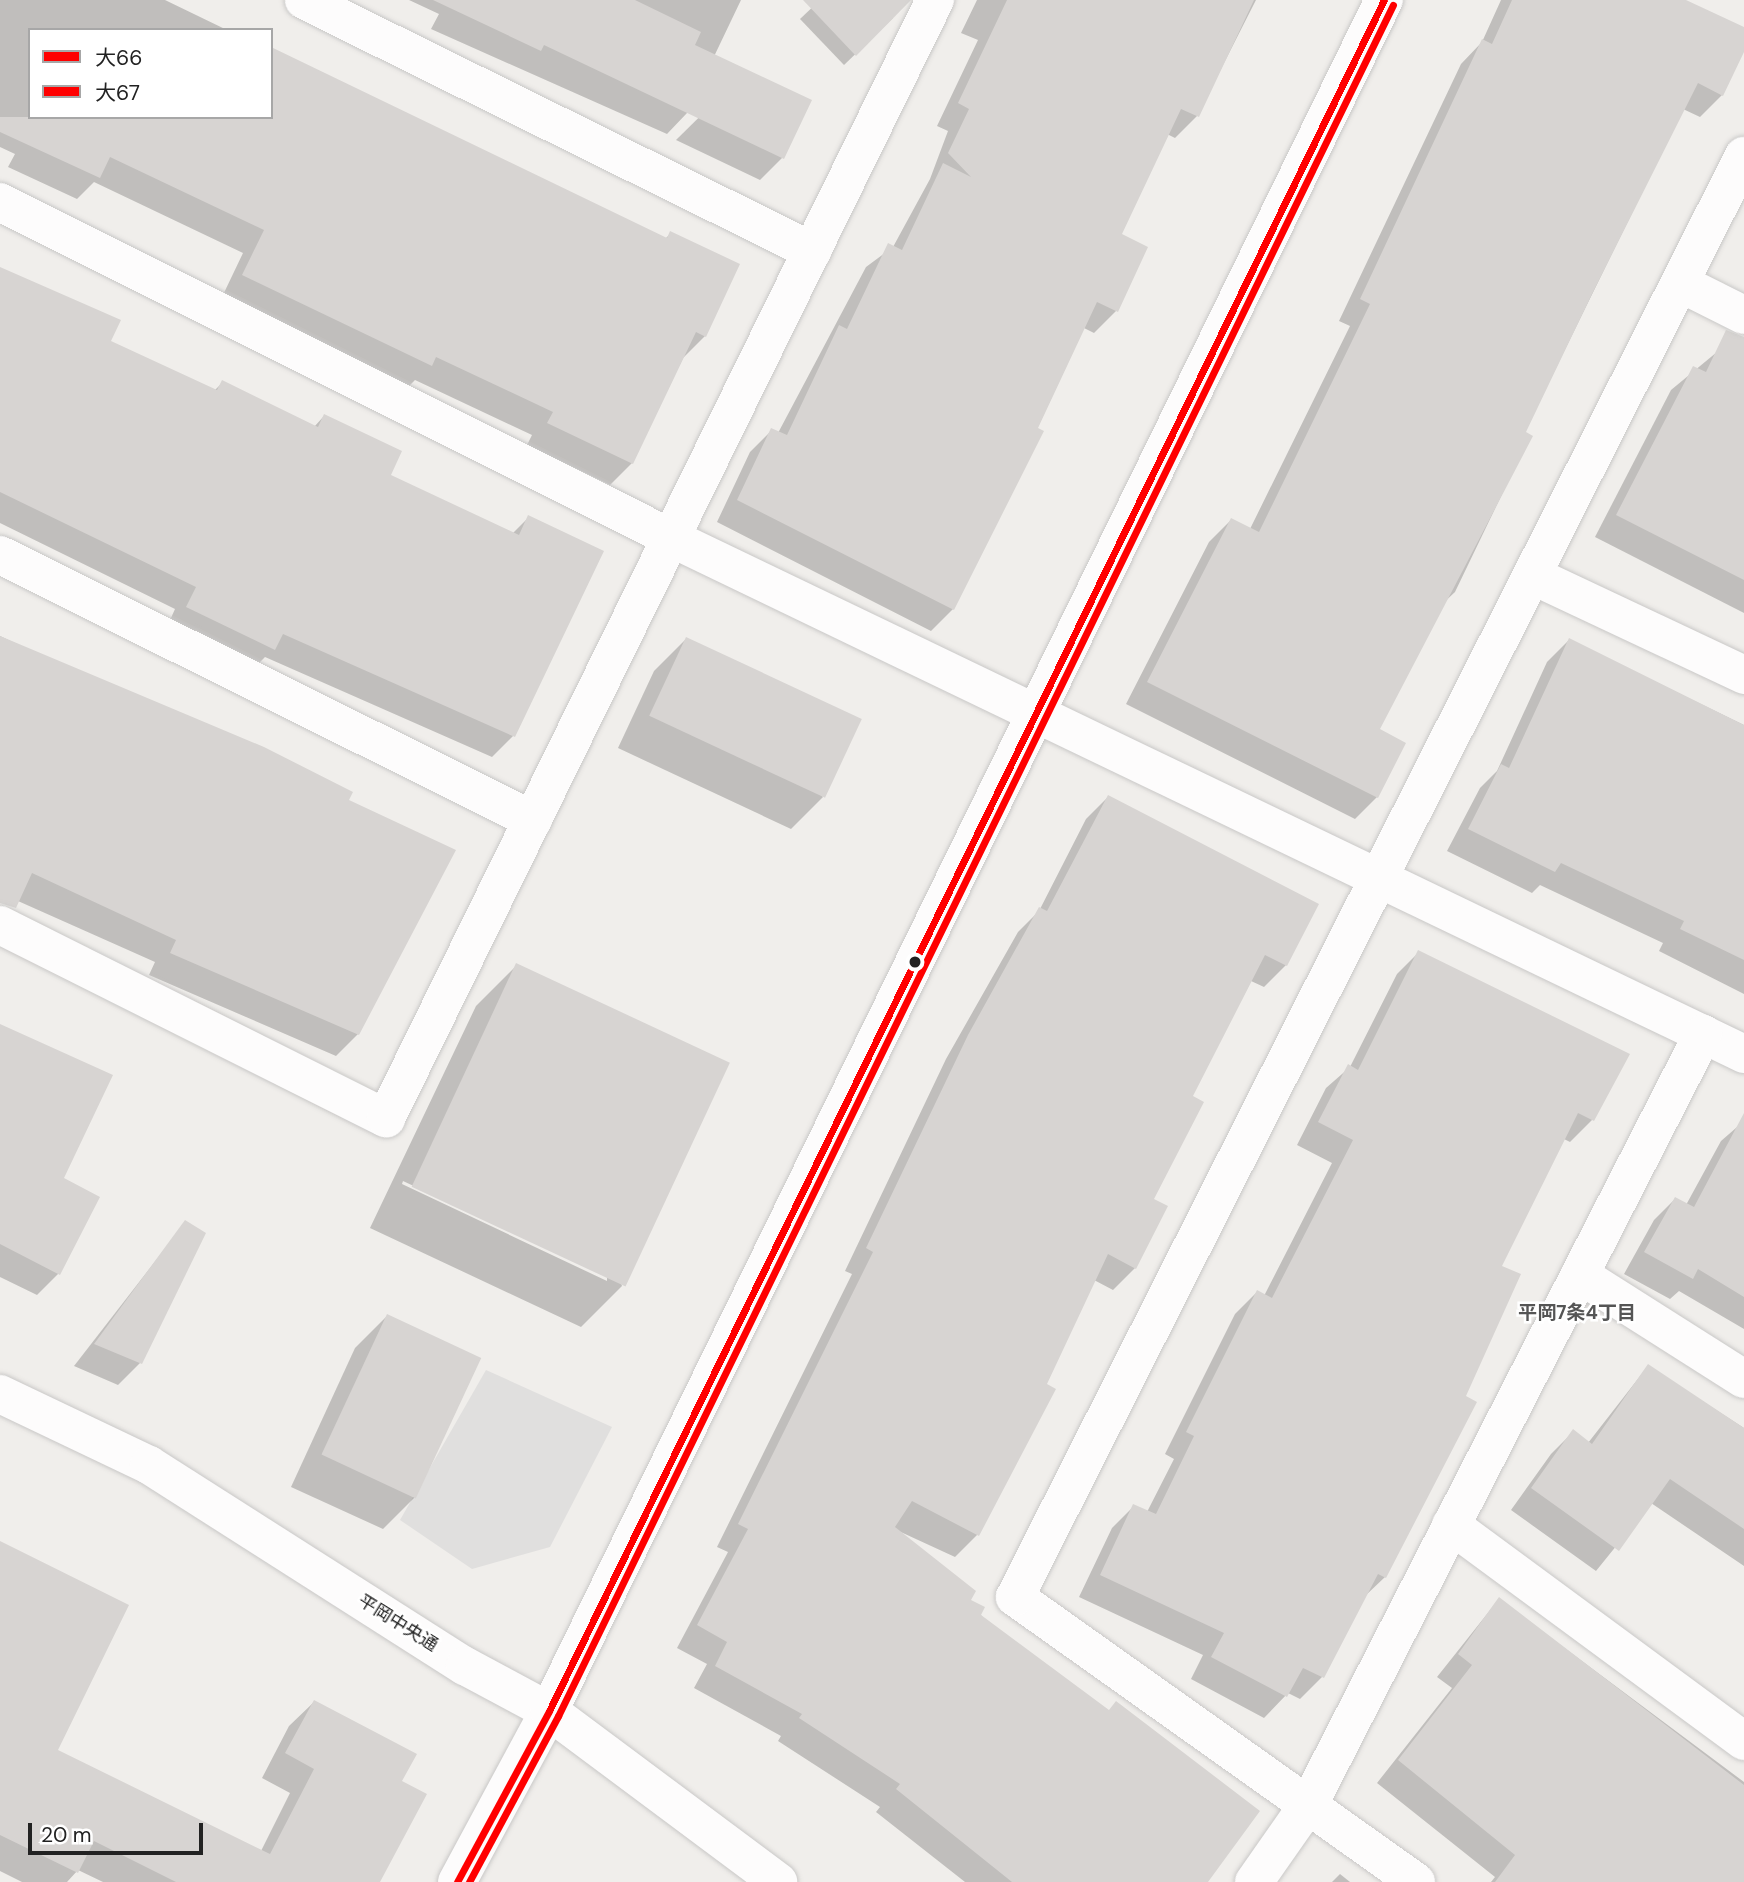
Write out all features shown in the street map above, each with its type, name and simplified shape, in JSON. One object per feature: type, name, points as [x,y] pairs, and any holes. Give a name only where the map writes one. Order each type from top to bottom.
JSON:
[{"type":"street","points":[[304,0],[812,251]]},
{"type":"street","points":[[0,925],[386,1118],[935,0]]},
{"type":"street","points":[[457,1882],[549,1711],[1384,0]]},
{"type":"street","points":[[1416,1882],[1310,1802],[1015,1597],[1380,877],[1536,577],[1744,156]]},
{"type":"street","points":[[0,202],[671,538],[1744,1054]]},
{"type":"street","points":[[1682,284],[1744,314]]},
{"type":"street","points":[[0,555],[533,820]]},
{"type":"street","points":[[1536,577],[1744,675]]},
{"type":"street","points":[[1254,1882],[1310,1802],[1703,1034]]},
{"type":"street","points":[[1580,1275],[1744,1379]]},
{"type":"street","name":"平岡中央通","points":[[0,1394],[149,1465],[465,1666],[549,1711],[778,1882]]},
{"type":"street","points":[[1451,1525],[1744,1741]]},
{"type":"shaded area","points":[[486,1370],[612,1427],[550,1547],[472,1569],[400,1520]]},
{"type":"building","points":[[433,0],[635,0],[701,32],[695,45],[812,100],[784,159],[544,45],[541,51]]},
{"type":"building","points":[[803,0],[911,0],[856,56]]},
{"type":"building","points":[[1007,0],[1254,0],[1199,117],[1181,109],[1122,234],[1148,247],[1118,312],[1097,302],[1038,428],[1044,431],[954,610],[737,500],[771,428],[787,435],[839,325],[847,329],[888,243],[902,250],[943,163],[971,177],[948,153],[969,109],[958,103]]},
{"type":"building","points":[[1512,0],[1686,0],[1744,27],[1744,52],[1723,96],[1698,83],[1592,294],[1526,432],[1533,436],[1380,729],[1406,743],[1378,798],[1147,682],[1231,518],[1259,532],[1370,304],[1360,299],[1482,39],[1492,44]]},
{"type":"building","points":[[273,48],[667,238],[670,231],[740,264],[706,337],[696,332],[633,464],[547,423],[553,412],[436,357],[432,366],[242,275],[264,230],[110,157],[100,178],[0,132],[0,117],[273,119]]},
{"type":"building","points":[[0,267],[121,320],[111,341],[217,390],[222,380],[318,427],[324,414],[402,451],[391,475],[519,535],[528,515],[604,551],[515,737],[283,634],[275,650],[186,607],[196,587],[0,492]]},
{"type":"building","points":[[1726,330],[1744,337],[1744,580],[1616,515],[1693,366],[1706,372]]},
{"type":"building","points":[[0,636],[264,747],[353,792],[349,800],[456,850],[359,1035],[170,953],[176,940],[32,873],[16,908],[0,903]]},
{"type":"building","points":[[686,637],[862,719],[825,798],[649,716]]},
{"type":"building","points":[[1569,638],[1744,725],[1744,960],[1680,929],[1684,921],[1561,863],[1555,872],[1468,829],[1501,764],[1509,768]]},
{"type":"building","points":[[1108,795],[1319,904],[1287,966],[1265,955],[1193,1096],[1204,1102],[1154,1199],[1168,1206],[1136,1269],[1108,1254],[1047,1384],[1056,1389],[979,1536],[912,1501],[895,1527],[976,1591],[971,1600],[985,1607],[981,1615],[1109,1710],[1116,1701],[1260,1811],[1208,1882],[1012,1882],[896,1789],[900,1784],[799,1718],[802,1714],[715,1666],[727,1642],[697,1625],[748,1529],[738,1524],[873,1252],[866,1248],[968,1035],[1039,907],[1047,911]]},
{"type":"building","points":[[1418,950],[1630,1054],[1594,1121],[1578,1113],[1502,1266],[1521,1274],[1466,1396],[1477,1402],[1386,1578],[1378,1574],[1324,1678],[1303,1668],[1287,1697],[1211,1657],[1224,1633],[1100,1575],[1133,1504],[1156,1514],[1194,1436],[1186,1432],[1257,1290],[1272,1298],[1353,1140],[1318,1122],[1348,1064],[1358,1070]]},
{"type":"building","points":[[516,963],[730,1063],[626,1287],[412,1187]]},
{"type":"building","points":[[0,1024],[113,1075],[64,1178],[100,1197],[60,1275],[0,1244]]},
{"type":"building","points":[[1744,1113],[1744,1297],[1698,1269],[1693,1279],[1644,1252],[1675,1197],[1694,1207]]},
{"type":"building","points":[[185,1220],[206,1233],[142,1364],[94,1344]]},
{"type":"building","points":[[387,1314],[481,1358],[416,1498],[321,1454]]},
{"type":"building","points":[[1648,1364],[1744,1428],[1744,1529],[1670,1479],[1619,1551],[1531,1488],[1573,1429],[1592,1444]]},
{"type":"building","points":[[0,1541],[129,1605],[58,1750],[270,1854],[314,1769],[285,1753],[314,1700],[417,1754],[402,1781],[427,1794],[380,1882],[176,1882],[94,1841],[78,1873],[0,1835]]},
{"type":"building","points":[[1499,1597],[1744,1785],[1744,1882],[1495,1882],[1515,1855],[1398,1760],[1472,1665],[1458,1654]]},
{"type":"transit line","name":"大66","points":[[457,1882],[549,1711],[1384,0]]},
{"type":"transit line","name":"大67","points":[[469,1882],[558,1716],[1393,5]]},
{"type":"district","name":"平岡7条4丁目","points":[[1577,1313]]}]
